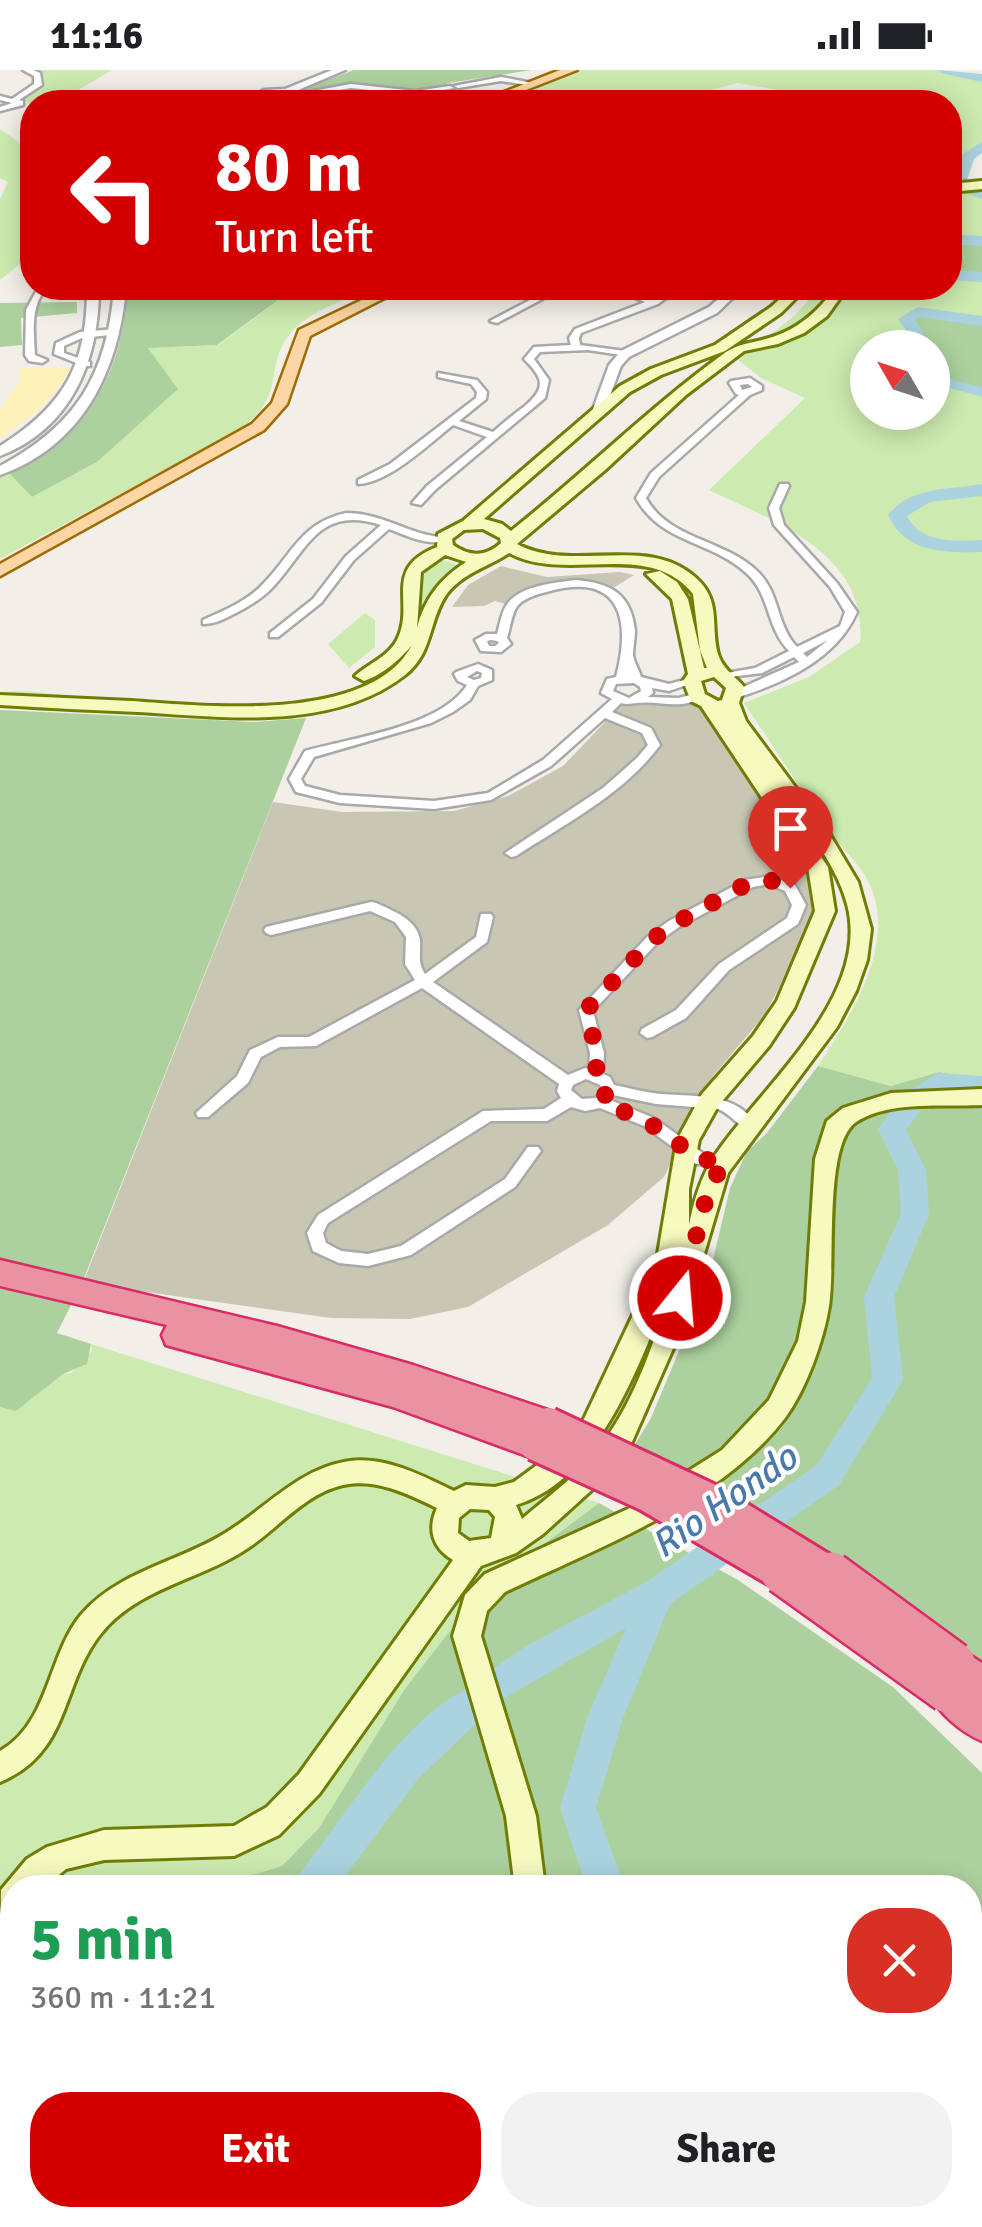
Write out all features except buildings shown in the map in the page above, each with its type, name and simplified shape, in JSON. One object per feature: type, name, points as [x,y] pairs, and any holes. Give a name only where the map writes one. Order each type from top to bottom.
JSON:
[{"type":"highway","points":[[0,1272],[326,1350],[542,1434],[794,1577],[961,1681],[982,1722]]},
{"type":"highway","points":[[0,1293],[316,1371],[462,1415],[542,1434]]},
{"type":"main road","points":[[517,90],[571,70]]},
{"type":"main road","points":[[0,572],[258,427],[274,415],[286,396],[296,347],[304,334],[373,300]]},
{"type":"main road","points":[[468,524],[599,409],[656,372],[732,341],[786,300]]},
{"type":"main road","points":[[0,700],[251,712],[336,700],[374,687],[402,670],[425,638],[437,596],[452,581],[499,550],[600,468],[681,392],[805,300]]},
{"type":"main road","points":[[742,347],[768,345],[798,333],[832,300]]},
{"type":"main road","points":[[0,686],[254,698],[329,688],[376,670],[396,652],[408,634],[411,578],[427,557],[445,546],[450,530],[468,524],[496,526],[499,550]]},
{"type":"main road","points":[[445,546],[460,557],[499,550],[546,561],[626,558],[660,564],[675,571],[704,596],[710,648],[721,673]]},
{"type":"main road","points":[[499,550],[544,568],[629,567],[660,576],[672,585],[686,605],[686,631],[711,692],[818,868],[825,911],[786,1004],[762,1041],[710,1100],[688,1140],[668,1266],[612,1393],[576,1451],[521,1492],[495,1499],[474,1495],[454,1504],[446,1517],[448,1538],[458,1550],[473,1555],[489,1553],[552,1510],[611,1453],[665,1339],[695,1250],[707,1195],[724,1160],[830,1019],[850,973],[861,930],[850,884],[733,715],[711,692]]},
{"type":"main road","points":[[711,692],[721,673]]},
{"type":"main road","points":[[711,692],[721,673]]},
{"type":"main road","points":[[528,1875],[521,1816],[467,1636],[475,1604],[495,1583],[637,1518],[731,1458],[760,1432],[778,1408],[810,1341],[818,1302],[828,1140],[834,1127],[851,1114],[891,1101],[982,1097]]},
{"type":"main road","points":[[0,1767],[36,1742],[72,1651],[93,1622],[122,1597],[235,1541],[273,1512],[345,1473],[374,1473],[419,1487],[454,1504]]},
{"type":"main road","points":[[495,1499],[507,1512],[510,1523],[502,1544]]},
{"type":"main road","points":[[32,1875],[56,1859],[93,1846],[133,1840],[235,1842],[280,1817],[309,1784],[473,1555]]},
{"type":"street","points":[[3,98],[28,82],[25,70]]},
{"type":"street","points":[[25,70],[36,75],[38,85],[32,90]]},
{"type":"street","points":[[273,90],[322,70]]},
{"type":"street","points":[[305,90],[340,70]]},
{"type":"street","points":[[434,90],[501,79],[533,84]]},
{"type":"street","points":[[327,90],[364,86],[393,90]]},
{"type":"street","points":[[3,98],[18,101]]},
{"type":"street","points":[[2,109],[18,101]]},
{"type":"street","points":[[31,300],[32,359],[62,356],[86,364]]},
{"type":"street","points":[[0,452],[54,410],[86,364],[94,334],[94,300]]},
{"type":"street","points":[[0,471],[40,448],[77,415],[101,381],[116,332],[119,300]]},
{"type":"street","points":[[494,321],[535,300]]},
{"type":"street","points":[[649,300],[655,302]]},
{"type":"street","points":[[576,347],[574,338],[578,330],[658,300]]},
{"type":"street","points":[[418,504],[430,488],[531,408],[546,386],[544,375],[529,359],[532,354],[549,346],[576,347],[621,357],[713,310],[724,300]]},
{"type":"street","points":[[62,356],[57,350],[64,340],[116,332]]},
{"type":"street","points":[[599,409],[621,357]]},
{"type":"street","points":[[362,482],[394,466],[481,399],[482,392],[474,382],[441,376]]},
{"type":"street","points":[[748,393],[655,475],[641,498],[644,507],[662,524],[725,551],[747,566],[771,596],[780,632],[800,656]]},
{"type":"street","points":[[453,422],[495,436]]},
{"type":"street","points":[[721,673],[758,670],[800,656],[832,644],[848,626],[851,612],[839,588],[775,520],[774,504],[784,486]]},
{"type":"street","points":[[207,622],[266,588],[296,548],[325,522],[356,516],[422,548],[445,546]]},
{"type":"street","points":[[274,635],[318,602],[350,558],[382,529]]},
{"type":"street","points":[[501,638],[508,610],[524,596],[560,585],[585,584],[612,592],[625,604],[630,628],[622,678]]},
{"type":"street","points":[[628,656],[647,693],[640,700]]},
{"type":"street","points":[[711,692],[622,678],[611,681],[606,689],[616,700],[680,702],[769,682],[800,656]]},
{"type":"street","points":[[474,684],[466,698],[425,720],[376,739],[309,754],[296,779],[300,789],[340,799],[460,804],[491,796],[524,780],[606,714],[616,700]]},
{"type":"street","points":[[511,853],[630,773],[648,756],[654,745],[647,731],[606,714]]},
{"type":"street","points":[[646,1033],[681,1014],[724,968],[793,921],[799,905],[790,888],[770,880],[750,882],[653,939],[586,1010],[597,1053],[596,1075],[605,1095],[701,1160],[724,1160]]},
{"type":"street","points":[[271,930],[372,906],[400,919],[414,936],[412,964],[423,982],[567,1082]]},
{"type":"street","points":[[203,1113],[243,1079],[254,1054],[278,1042],[311,1042],[423,982],[482,939],[486,916]]},
{"type":"street","points":[[596,1075],[574,1076],[567,1082],[564,1091],[570,1100],[580,1105],[605,1095],[710,1100],[731,1106],[750,1126]]},
{"type":"street","points":[[533,1151],[510,1183],[405,1251],[368,1260],[339,1257],[319,1247],[315,1234],[323,1219],[488,1115],[548,1114],[570,1100]]},
{"type":"shaded area","points":[[501,566],[547,577],[620,572],[634,575],[615,587],[562,581],[539,586],[505,604],[495,601],[484,606],[452,607],[468,585]]},
{"type":"shaded area","points":[[616,702],[700,702],[805,861],[812,883],[813,910],[778,990],[763,1017],[713,1076],[664,1177],[608,1225],[468,1307],[410,1319],[331,1318],[83,1283],[273,802],[342,812],[454,811],[508,796],[563,766],[604,723]]},
{"type":"green space","points":[[38,70],[112,70],[78,90],[35,90],[42,85]]},
{"type":"green space","points":[[354,70],[532,70],[448,83],[437,90],[299,90]]},
{"type":"green space","points":[[582,70],[939,70],[982,80],[982,144],[962,160],[962,90],[774,90],[737,83],[712,90],[528,90]]},
{"type":"green space","points":[[0,129],[20,143],[20,264],[0,280],[0,199],[8,182],[0,178]]},
{"type":"green space","points":[[962,188],[982,197],[982,239],[962,238]]},
{"type":"green space","points":[[962,238],[982,239],[982,279],[962,278]]},
{"type":"green space","points":[[962,278],[982,279],[982,319],[934,311],[911,330],[850,330],[850,430],[950,430],[950,388],[982,395],[982,1080],[939,1072],[891,1086],[818,1066],[845,1023],[868,974],[876,949],[875,898],[864,874],[830,832],[744,703],[809,677],[860,642],[859,611],[849,585],[833,563],[812,545],[709,490],[805,398],[761,378],[738,360],[809,300],[962,300]]},
{"type":"green space","points":[[126,300],[278,300],[217,345],[148,348],[178,389],[97,462],[32,497],[8,472],[36,456],[80,419],[109,375]]},
{"type":"green space","points":[[278,300],[346,300],[307,319],[289,335],[277,359],[270,393],[255,416],[240,429],[0,559],[0,476],[8,472],[32,497],[97,462],[177,389],[148,348],[218,345]]},
{"type":"green space","points":[[77,302],[77,313],[21,318],[22,345],[0,347],[0,303]]},
{"type":"green space","points":[[915,309],[982,319],[982,395],[950,388],[950,330],[909,330],[900,318]]},
{"type":"green space","points":[[437,558],[461,566],[433,592],[407,658],[365,686],[320,699],[266,705],[148,705],[0,694],[22,691],[236,704],[326,696],[363,684],[393,666],[403,654],[410,641],[420,585]]},
{"type":"green space","points":[[365,613],[375,620],[375,647],[349,668],[328,644]]},
{"type":"green space","points":[[0,710],[253,722],[306,718],[82,1283],[57,1333],[91,1344],[87,1364],[63,1374],[16,1411],[0,1407]]},
{"type":"green space","points":[[818,1066],[891,1086],[939,1072],[982,1080],[982,1678],[631,1451],[651,1418],[708,1281],[730,1188],[747,1151],[766,1134]]},
{"type":"green space","points":[[91,1344],[599,1503],[480,1592],[404,1690],[319,1828],[282,1866],[252,1875],[0,1875],[0,1407],[16,1410],[63,1374],[72,1373],[92,1351]]},
{"type":"green space","points":[[599,1503],[738,1580],[893,1687],[982,1773],[982,1875],[252,1875],[282,1866],[319,1828],[404,1690],[480,1592]]},
{"type":"sand","points":[[19,368],[73,368],[42,407],[0,439],[0,409],[20,382]]},
{"type":"waterway","name":"Rio Hondo","points":[[946,70],[982,78]]},
{"type":"waterway","name":"Rio Hondo","points":[[962,174],[968,157],[982,146]]},
{"type":"waterway","name":"Rio Hondo","points":[[962,185],[982,195]]},
{"type":"waterway","name":"Rio Hondo","points":[[962,240],[982,241]]},
{"type":"waterway","name":"Rio Hondo","points":[[962,276],[982,277]]},
{"type":"waterway","name":"Rio Hondo","points":[[914,330],[906,319],[918,312],[982,321]]},
{"type":"waterway","name":"Rio Hondo","points":[[950,385],[982,392]]},
{"type":"waterway","name":"Rio Hondo","points":[[982,490],[925,498],[897,515],[902,526],[920,540],[945,546],[982,546]]},
{"type":"waterway","name":"Rio Hondo","points":[[658,1593],[828,1475],[888,1380],[879,1297],[915,1214],[912,1170],[892,1129],[911,1103],[938,1083],[982,1086]]},
{"type":"waterway","points":[[500,1684],[538,1658],[658,1593]]},
{"type":"waterway","points":[[601,1875],[578,1808],[605,1718],[658,1593]]},
{"type":"waterway","points":[[322,1875],[426,1744],[472,1704]]},
{"type":"route","points":[[680,1298],[707,1195],[724,1160],[701,1160],[648,1122],[602,1102],[608,1088],[605,1080],[596,1075],[597,1053],[586,1010],[653,939],[674,924],[750,882],[770,880],[790,888]]}]
